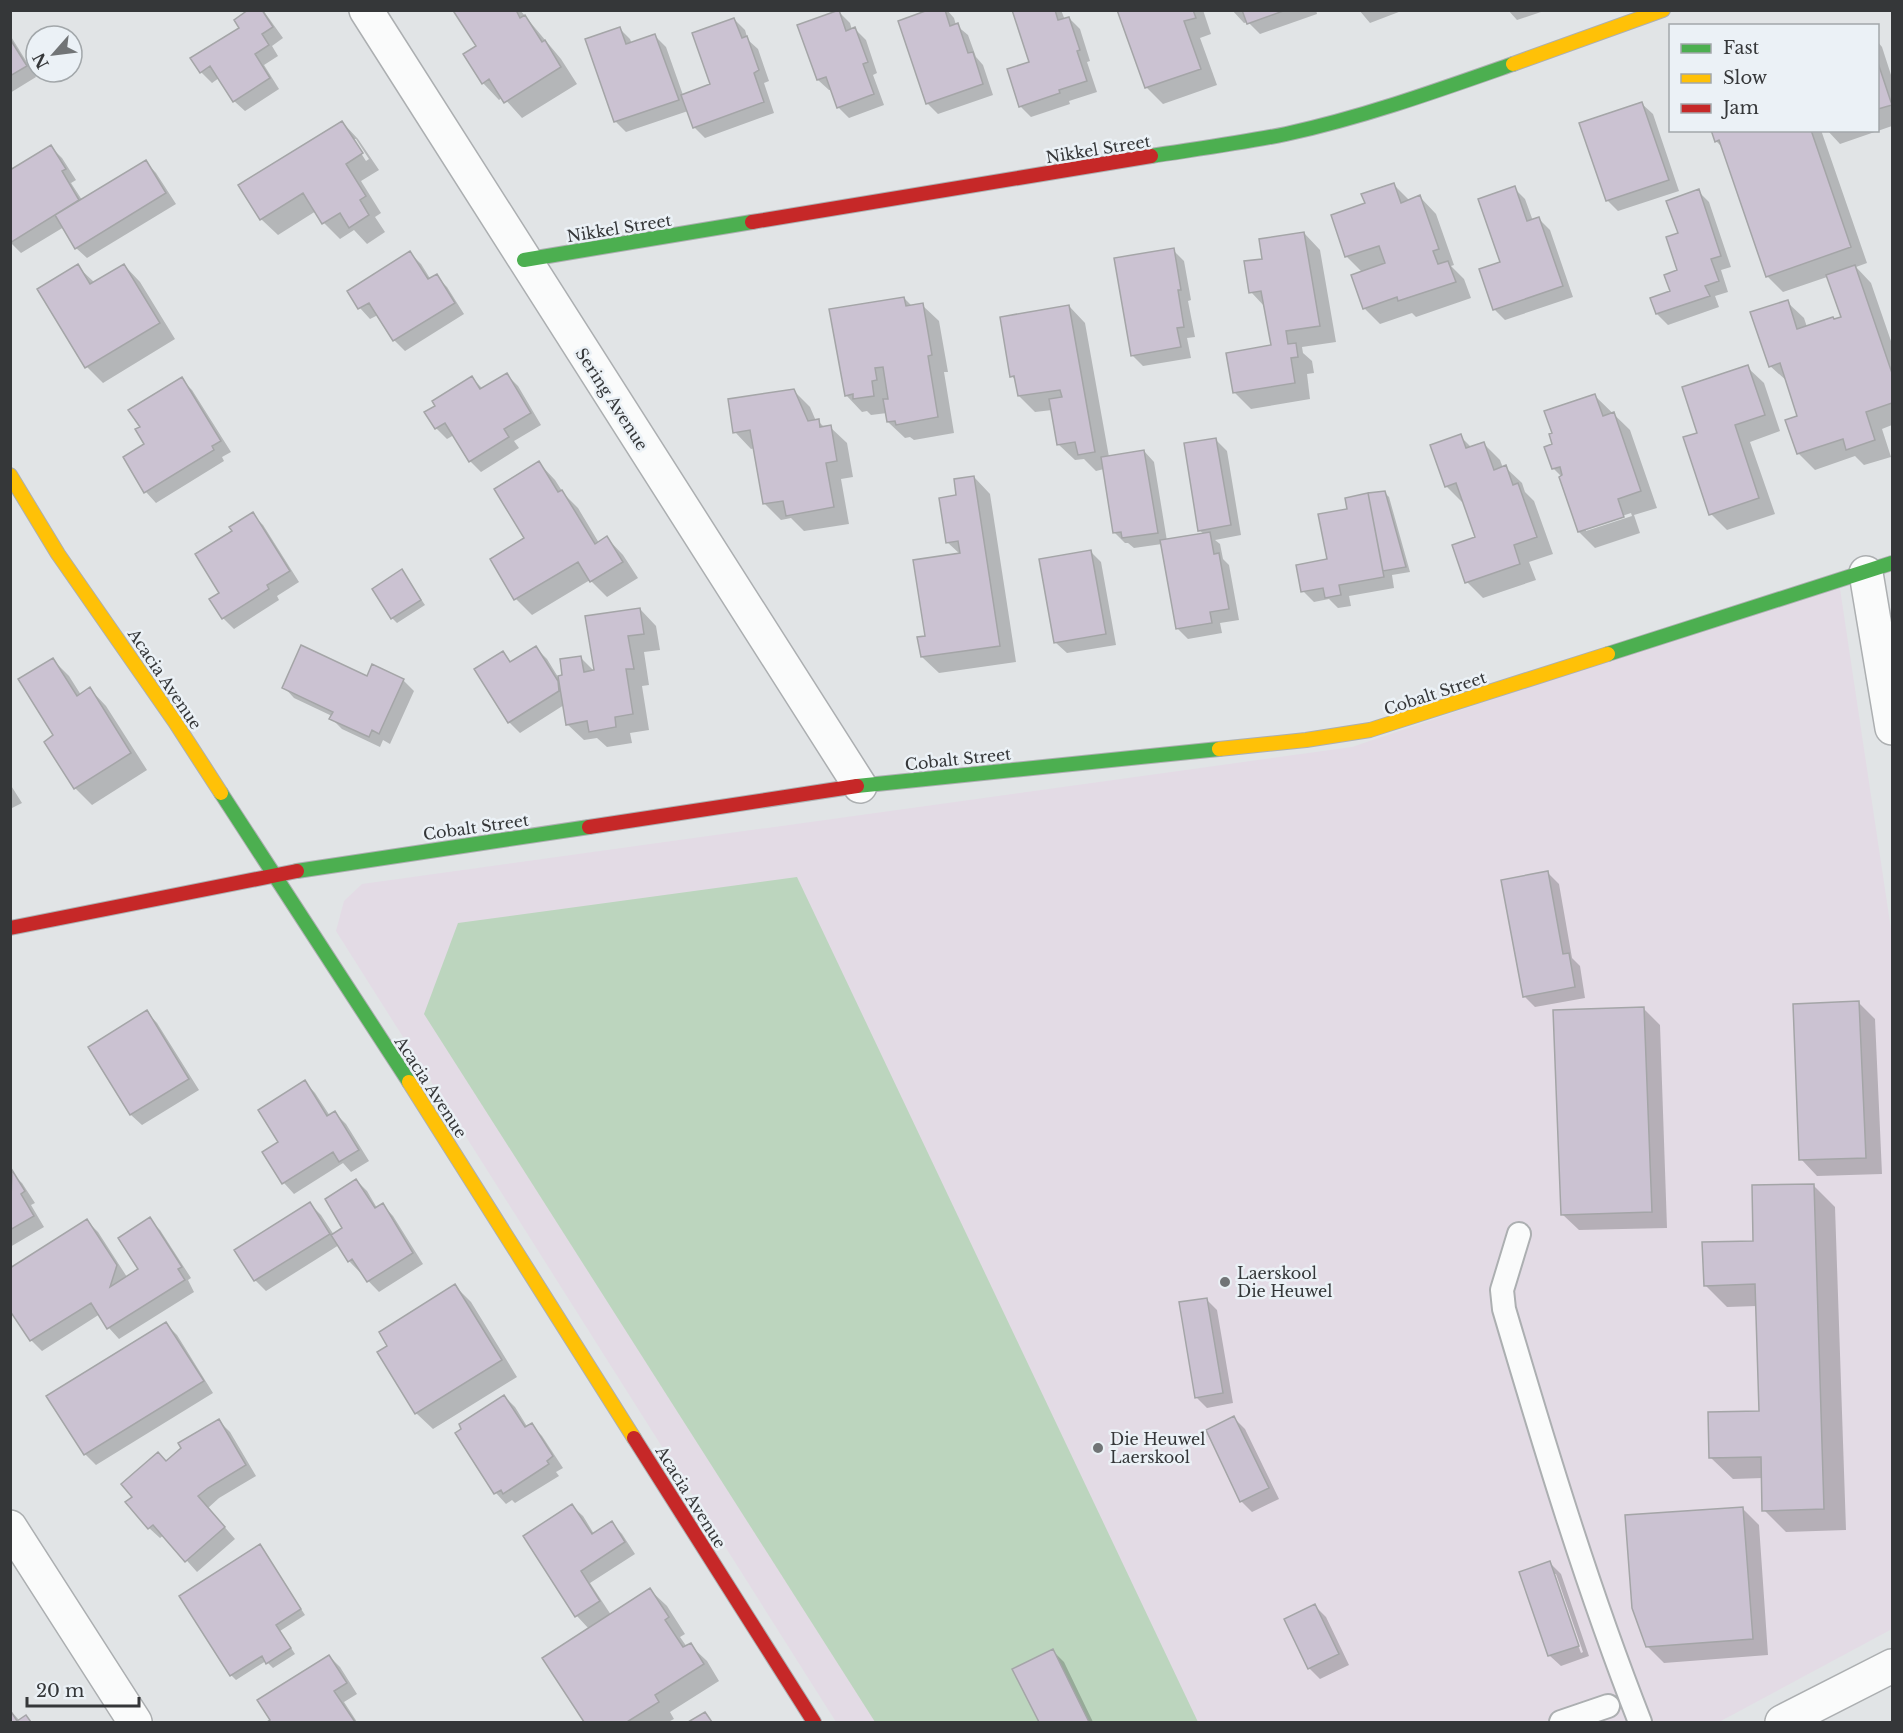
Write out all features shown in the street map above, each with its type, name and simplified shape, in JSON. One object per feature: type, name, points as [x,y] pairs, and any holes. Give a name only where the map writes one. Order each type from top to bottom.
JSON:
[{"type":"street","name":"Sering Avenue","points":[[366,10],[860,786]]},
{"type":"street","name":"Nikkel Street","points":[[524,261],[1286,134],[1330,124],[1399,103],[1663,10]]},
{"type":"street","name":"Acacia Avenue","points":[[10,475],[58,554],[175,722],[400,1068],[814,1722]]},
{"type":"street","name":"Cobalt Street","points":[[10,928],[274,875],[860,786],[1306,740],[1370,730],[1879,568]]},
{"type":"street","points":[[1879,568],[1893,728]]},
{"type":"street","points":[[10,1527],[135,1722]]},
{"type":"street","points":[[1782,1722],[1893,1666]]},
{"type":"lane","points":[[1519,1234],[1502,1290],[1504,1309],[1541,1435],[1592,1594],[1608,1642],[1640,1722]]},
{"type":"lane","points":[[1561,1722],[1608,1706]]},
{"type":"shaded area","name":"Laerskool Die Heuwel","points":[[1839,582],[1892,936],[1892,1629],[1719,1722],[836,1722],[336,931],[344,901],[362,884],[1352,747]]},
{"type":"green space","points":[[797,877],[1198,1722],[875,1722],[424,1014],[458,923]]},
{"type":"building","points":[[248,10],[262,10],[273,27],[262,34],[269,45],[255,54],[270,78],[233,102],[210,66],[200,73],[190,58],[239,28],[234,20]]},
{"type":"building","points":[[456,10],[516,10],[520,18],[525,15],[542,42],[545,40],[561,67],[504,103],[489,79],[482,84],[463,54],[476,46],[454,12]]},
{"type":"building","points":[[839,10],[846,31],[855,27],[868,62],[863,64],[874,94],[837,108],[826,77],[817,80],[797,25]]},
{"type":"building","points":[[928,10],[945,10],[950,26],[958,23],[968,53],[973,52],[983,84],[926,104],[898,21]]},
{"type":"building","points":[[1012,10],[1055,10],[1058,20],[1069,17],[1087,81],[1019,107],[1007,69],[1029,62]]},
{"type":"building","points":[[1117,10],[1193,10],[1196,18],[1184,21],[1201,69],[1145,88]]},
{"type":"building","points":[[1242,10],[1286,10],[1247,24]]},
{"type":"building","points":[[734,18],[742,38],[747,36],[759,70],[754,73],[764,102],[693,128],[681,95],[710,84],[692,33]]},
{"type":"building","points":[[620,27],[626,44],[655,34],[679,100],[614,122],[585,39]]},
{"type":"building","points":[[10,39],[24,61],[24,68],[10,76]]},
{"type":"building","points":[[1879,66],[1892,105],[1879,109]]},
{"type":"building","points":[[1642,102],[1669,180],[1606,201],[1579,123]]},
{"type":"building","points":[[342,121],[363,153],[346,164],[366,196],[360,200],[369,215],[349,228],[340,213],[322,224],[303,193],[260,220],[238,185]]},
{"type":"building","points":[[1712,132],[1812,132],[1851,247],[1766,277],[1719,140],[1715,142]]},
{"type":"building","points":[[51,145],[66,169],[62,171],[79,200],[10,243],[10,170]]},
{"type":"building","points":[[146,160],[166,193],[75,249],[55,215]]},
{"type":"building","points":[[1394,183],[1401,203],[1420,195],[1439,249],[1433,251],[1438,264],[1448,261],[1456,282],[1398,301],[1397,297],[1363,309],[1351,275],[1385,263],[1379,246],[1345,257],[1331,215],[1365,203],[1361,194]]},
{"type":"building","points":[[1515,186],[1527,221],[1539,217],[1563,286],[1493,310],[1479,269],[1500,262],[1478,199]]},
{"type":"building","points":[[1699,189],[1721,256],[1711,259],[1719,281],[1705,286],[1710,296],[1656,314],[1650,298],[1670,291],[1664,275],[1677,270],[1666,237],[1678,233],[1666,201]]},
{"type":"building","points":[[1304,232],[1320,326],[1286,331],[1288,344],[1296,343],[1298,357],[1291,358],[1295,383],[1233,393],[1226,353],[1271,345],[1261,291],[1249,293],[1244,261],[1262,259],[1259,239]]},
{"type":"building","points":[[1174,248],[1184,327],[1177,328],[1181,347],[1131,356],[1114,258]]},
{"type":"building","points":[[410,251],[428,279],[437,274],[455,303],[393,341],[369,303],[358,309],[347,291]]},
{"type":"building","points":[[78,264],[90,284],[124,264],[160,323],[85,368],[37,289]]},
{"type":"building","points":[[1855,265],[1892,373],[1892,403],[1866,412],[1875,440],[1846,450],[1843,439],[1797,454],[1785,420],[1797,416],[1780,363],[1769,367],[1750,312],[1788,300],[1797,329],[1833,317],[1834,319],[1841,317],[1826,275]]},
{"type":"building","points":[[904,297],[906,306],[923,303],[932,355],[928,356],[938,417],[896,425],[895,421],[887,422],[883,399],[888,399],[883,367],[875,368],[877,380],[872,381],[874,396],[853,399],[853,394],[845,396],[829,309]]},
{"type":"building","points":[[1069,305],[1095,452],[1078,455],[1075,442],[1057,445],[1049,399],[1062,397],[1060,390],[1018,396],[1014,376],[1010,377],[1000,317]]},
{"type":"building","points":[[1748,365],[1765,415],[1735,425],[1759,498],[1709,515],[1683,437],[1697,433],[1682,387]]},
{"type":"building","points":[[507,373],[531,413],[504,429],[509,437],[469,462],[445,423],[435,429],[424,412],[435,406],[432,401],[472,376],[480,389]]},
{"type":"building","points":[[182,377],[221,441],[212,446],[214,450],[144,493],[123,457],[144,444],[135,429],[140,427],[128,410]]},
{"type":"building","points":[[794,389],[808,421],[819,419],[820,427],[831,425],[837,461],[826,463],[834,507],[786,516],[783,501],[763,504],[750,430],[733,433],[728,399]]},
{"type":"building","points":[[1595,394],[1603,416],[1614,412],[1641,491],[1618,499],[1624,517],[1578,532],[1559,477],[1562,475],[1560,467],[1552,469],[1544,447],[1552,444],[1549,434],[1552,433],[1544,411]]},
{"type":"building","points":[[1461,434],[1466,448],[1484,442],[1494,470],[1506,465],[1513,485],[1518,483],[1537,537],[1514,545],[1520,564],[1465,583],[1452,545],[1475,537],[1456,483],[1445,487],[1430,445]]},
{"type":"building","points":[[1216,438],[1231,525],[1198,531],[1184,443]]},
{"type":"building","points":[[1144,450],[1158,533],[1122,538],[1121,532],[1113,533],[1101,457]]},
{"type":"building","points":[[539,461],[558,492],[562,490],[595,544],[607,536],[623,562],[590,582],[578,562],[514,600],[490,559],[524,538],[494,489]]},
{"type":"building","points":[[974,476],[1000,646],[921,657],[917,637],[925,636],[913,560],[960,553],[958,541],[946,543],[939,498],[956,495],[954,479]]},
{"type":"building","points":[[1385,491],[1406,567],[1383,571],[1368,493]]},
{"type":"building","points":[[1368,493],[1384,577],[1339,585],[1341,595],[1325,598],[1323,588],[1301,592],[1296,565],[1327,559],[1318,514],[1347,509],[1345,498]]},
{"type":"building","points":[[253,512],[290,571],[267,585],[269,589],[222,619],[209,599],[219,593],[195,554],[232,531],[229,527]]},
{"type":"building","points":[[1210,532],[1214,554],[1219,553],[1229,609],[1210,612],[1212,623],[1176,629],[1160,540]]},
{"type":"building","points":[[1091,550],[1106,634],[1054,643],[1039,559]]},
{"type":"building","points":[[402,569],[421,600],[391,619],[372,589]]},
{"type":"building","points":[[640,608],[644,634],[628,636],[634,669],[626,669],[633,714],[615,717],[616,727],[589,732],[587,721],[566,725],[558,676],[562,675],[560,659],[581,656],[584,672],[594,670],[585,616]]},
{"type":"building","points":[[301,645],[367,676],[372,664],[404,679],[379,734],[372,730],[369,737],[329,719],[333,712],[282,688]]},
{"type":"building","points":[[536,646],[558,681],[559,691],[508,723],[474,669],[503,651],[510,662]]},
{"type":"building","points":[[53,658],[77,696],[90,687],[131,753],[74,789],[44,742],[53,735],[18,679]]},
{"type":"building","points":[[1548,871],[1563,954],[1569,953],[1575,987],[1523,997],[1501,880]]},
{"type":"building","points":[[1859,1001],[1866,1158],[1799,1160],[1793,1004]]},
{"type":"building","points":[[1644,1007],[1652,1212],[1561,1215],[1553,1010]]},
{"type":"building","points":[[147,1010],[189,1079],[130,1115],[88,1047]]},
{"type":"building","points":[[305,1080],[327,1116],[335,1111],[359,1150],[339,1162],[333,1152],[282,1184],[262,1152],[278,1142],[258,1110]]},
{"type":"building","points":[[12,1170],[25,1191],[21,1194],[34,1216],[10,1230]]},
{"type":"building","points":[[356,1179],[375,1208],[383,1203],[413,1253],[367,1282],[352,1259],[348,1262],[331,1235],[342,1228],[325,1199]]},
{"type":"building","points":[[1814,1184],[1824,1509],[1762,1511],[1761,1457],[1709,1458],[1708,1412],[1759,1411],[1755,1284],[1704,1286],[1702,1242],[1753,1241],[1752,1185]]},
{"type":"building","points":[[310,1202],[330,1234],[254,1281],[234,1250]]},
{"type":"building","points":[[150,1217],[182,1267],[178,1269],[185,1280],[107,1329],[91,1303],[30,1341],[10,1311],[10,1268],[87,1219],[117,1265],[110,1287],[138,1269],[118,1238]]},
{"type":"building","points":[[455,1284],[502,1360],[415,1414],[377,1352],[387,1346],[379,1332]]},
{"type":"building","points":[[1207,1298],[1223,1393],[1195,1398],[1179,1302]]},
{"type":"building","points":[[166,1322],[204,1381],[84,1455],[46,1396]]},
{"type":"building","points":[[504,1395],[525,1427],[532,1423],[553,1456],[547,1461],[549,1464],[503,1494],[501,1490],[494,1494],[455,1433],[461,1429],[459,1424]]},
{"type":"building","points":[[1234,1416],[1269,1488],[1240,1502],[1206,1430]]},
{"type":"building","points":[[219,1419],[246,1465],[198,1496],[225,1527],[185,1562],[153,1525],[148,1529],[125,1502],[132,1497],[121,1484],[158,1452],[166,1461],[181,1448],[178,1443]]},
{"type":"building","points":[[572,1504],[592,1534],[612,1521],[625,1542],[581,1571],[600,1601],[575,1617],[523,1536]]},
{"type":"building","points":[[1743,1507],[1753,1639],[1646,1647],[1632,1608],[1625,1515]]},
{"type":"building","points":[[260,1544],[301,1609],[276,1625],[291,1648],[266,1664],[262,1656],[230,1676],[179,1596]]},
{"type":"building","points":[[1550,1561],[1579,1646],[1548,1656],[1519,1572]]},
{"type":"building","points":[[650,1588],[669,1617],[665,1620],[683,1647],[691,1643],[704,1664],[655,1695],[659,1702],[627,1722],[584,1722],[542,1658]]},
{"type":"building","points":[[1315,1604],[1339,1654],[1308,1669],[1284,1619]]},
{"type":"building","points":[[1053,1649],[1089,1722],[1039,1722],[1012,1669]]},
{"type":"building","points":[[329,1655],[347,1683],[334,1691],[355,1722],[267,1722],[270,1720],[257,1700]]},
{"type":"building","points":[[10,1710],[17,1721],[26,1715],[31,1722],[10,1722]]},
{"type":"building","points":[[705,1712],[712,1722],[688,1722]]},
{"type":"traffic: fast","points":[[1151,156],[1286,134],[1344,120],[1513,64]]},
{"type":"traffic: fast","points":[[524,260],[752,222]]},
{"type":"traffic: fast","points":[[1608,654],[1892,563]]},
{"type":"traffic: fast","points":[[857,786],[1219,749]]},
{"type":"traffic: fast","points":[[221,793],[409,1082]]},
{"type":"traffic: fast","points":[[297,871],[589,827]]},
{"type":"traffic: slow","points":[[1513,64],[1663,10]]},
{"type":"traffic: slow","points":[[10,475],[58,554],[175,722],[221,793]]},
{"type":"traffic: slow","points":[[1219,749],[1306,740],[1370,730],[1608,654]]},
{"type":"traffic: slow","points":[[409,1082],[634,1438]]},
{"type":"traffic: jam","points":[[752,222],[1151,156]]},
{"type":"traffic: jam","points":[[589,827],[857,786]]},
{"type":"traffic: jam","points":[[10,928],[297,871]]},
{"type":"traffic: jam","points":[[634,1438],[814,1722]]},
{"type":"place","name":"Laerskool Die Heuwel","points":[[1225,1282]]},
{"type":"place","name":"Die Heuwel Laerskool","points":[[1098,1448]]}]
